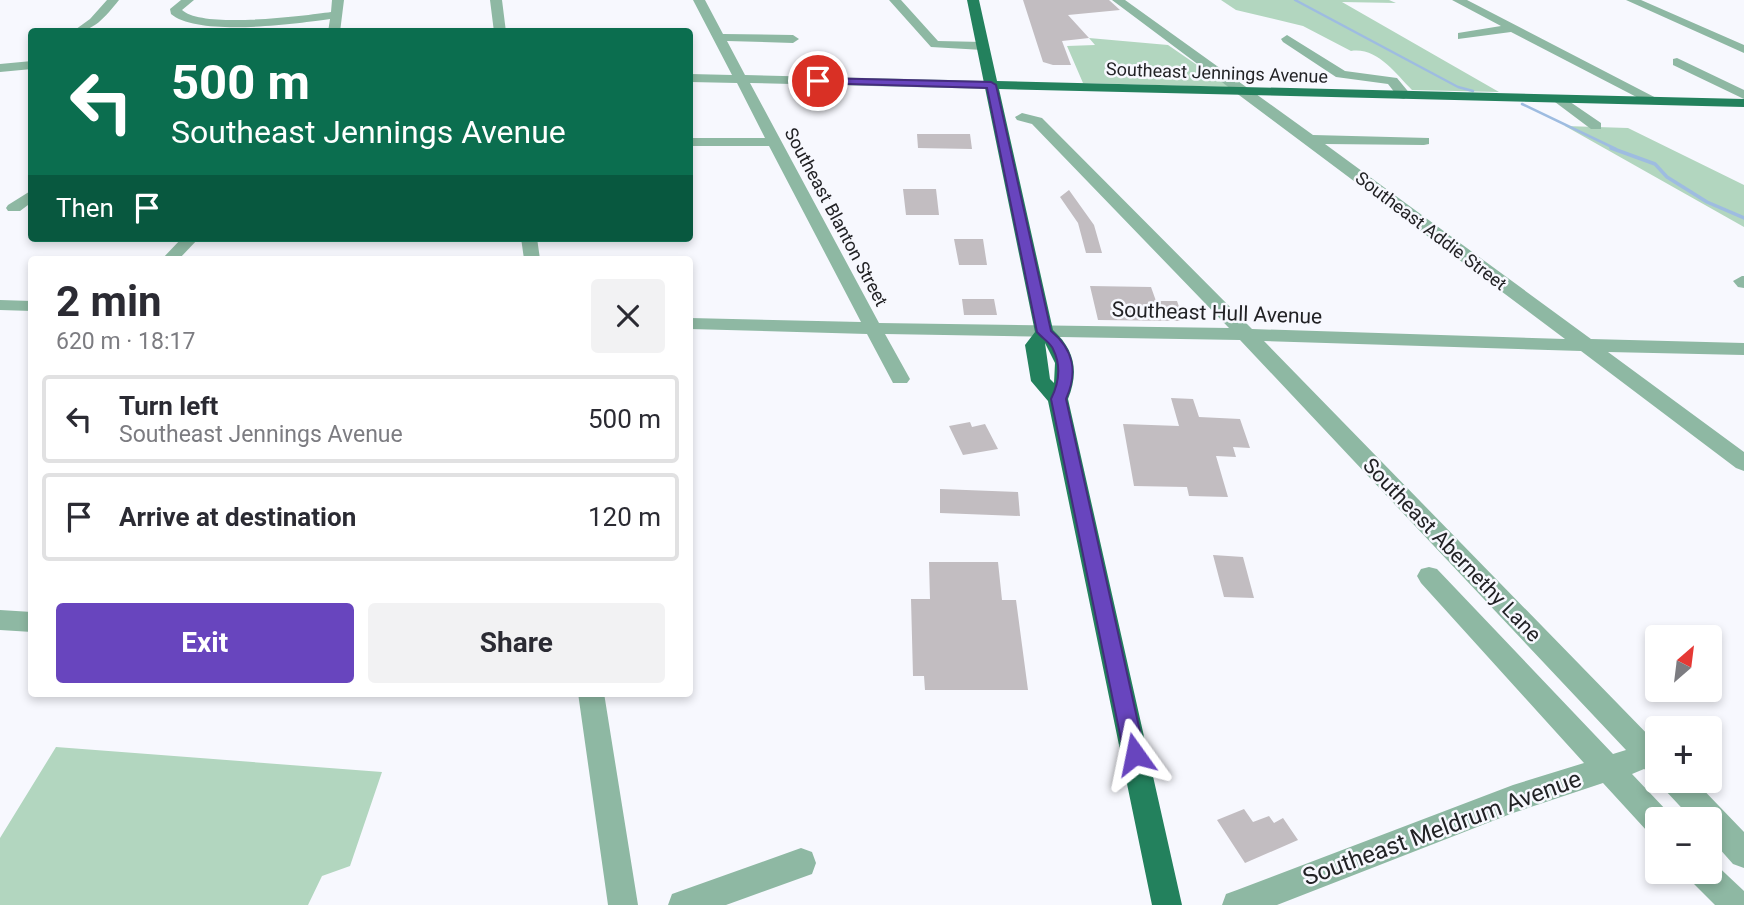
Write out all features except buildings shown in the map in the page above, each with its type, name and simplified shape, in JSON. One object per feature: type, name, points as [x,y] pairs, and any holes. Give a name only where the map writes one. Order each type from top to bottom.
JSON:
[{"type":"main road","points":[[973,0],[1044,332],[1034,345],[1041,381],[1058,399],[1167,905]]},
{"type":"main road","name":"Southeast Jennings Avenue","points":[[991,85],[1742,102]]},
{"type":"street","points":[[84,28],[113,0]]},
{"type":"street","points":[[188,0],[176,9],[177,14],[191,20],[273,22],[336,15]]},
{"type":"street","points":[[334,28],[338,0]]},
{"type":"street","points":[[496,0],[500,28]]},
{"type":"street","name":"Southeast Blanton Street","points":[[699,0],[900,379]]},
{"type":"street","points":[[895,0],[934,44],[983,46]]},
{"type":"street","name":"Southeast Addie Street","points":[[1118,0],[1744,463]]},
{"type":"street","points":[[1458,0],[1655,101]]},
{"type":"street","points":[[1632,0],[1744,49]]},
{"type":"street","points":[[1462,36],[1513,27]]},
{"type":"street","points":[[719,37],[793,39]]},
{"type":"street","points":[[1287,39],[1341,74],[1392,81],[1404,95]]},
{"type":"street","points":[[1677,62],[1742,102]]},
{"type":"street","points":[[0,68],[28,65]]},
{"type":"street","name":"Southeast Jennings Avenue","points":[[693,78],[991,85]]},
{"type":"street","points":[[1560,99],[1596,126]]},
{"type":"street","name":"Southeast Abernethy Lane","points":[[1021,117],[1037,121],[1249,335],[1645,751]]},
{"type":"street","points":[[1307,139],[1424,141]]},
{"type":"street","points":[[693,142],[773,142]]},
{"type":"street","points":[[14,208],[28,197]]},
{"type":"street","points":[[173,256],[187,242]]},
{"type":"street","points":[[0,305],[28,306]]},
{"type":"street","name":"Southeast Hull Avenue","points":[[693,324],[1249,335],[1744,349]]},
{"type":"street","points":[[1429,576],[1645,808]]},
{"type":"street","points":[[0,621],[28,622]]},
{"type":"street","points":[[592,697],[623,905]]},
{"type":"street","name":"Southeast Meldrum Avenue","points":[[1237,905],[1513,799],[1608,768],[1645,761]]},
{"type":"street","points":[[1686,793],[1744,853]]},
{"type":"street","points":[[683,905],[801,863]]},
{"type":"street","points":[[1716,884],[1736,905]]},
{"type":"green space","points":[[1221,0],[1389,0],[1396,3],[1342,2],[1499,92],[1412,90],[1392,69],[1369,53],[1351,51],[1303,26],[1236,10]]},
{"type":"green space","points":[[1089,38],[1168,45],[1229,87],[1083,83],[1067,46],[1095,45]]},
{"type":"green space","points":[[1565,126],[1628,128],[1744,185],[1744,227]]},
{"type":"green space","points":[[56,747],[382,772],[350,866],[322,876],[308,905],[0,905],[0,838]]},
{"type":"waterway","points":[[1295,0],[1458,87],[1473,91]]},
{"type":"waterway","points":[[1522,104],[1616,149]]},
{"type":"waterway","points":[[1611,148],[1655,164],[1667,177],[1707,202],[1744,218]]},
{"type":"route","points":[[818,81],[991,85],[1044,332],[1060,345],[1064,363],[1067,380],[1058,399],[1135,754]]}]
